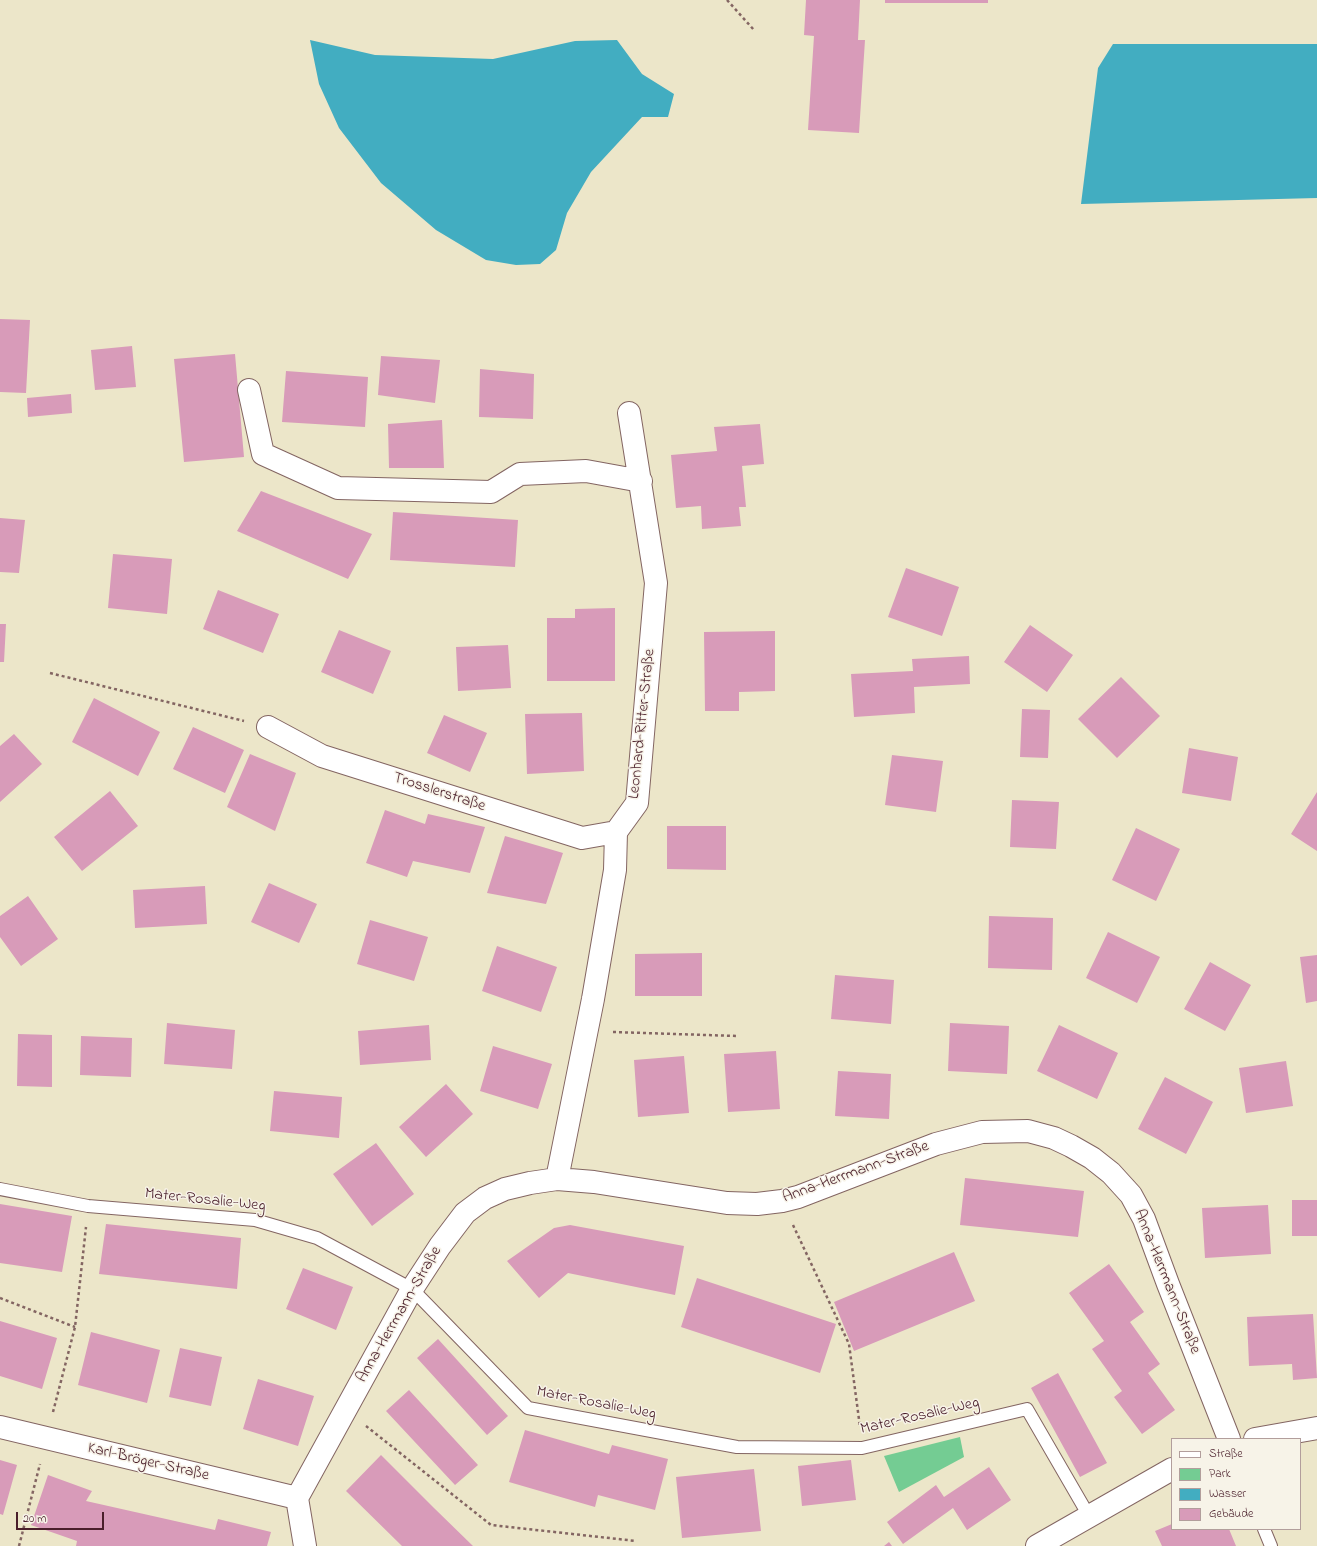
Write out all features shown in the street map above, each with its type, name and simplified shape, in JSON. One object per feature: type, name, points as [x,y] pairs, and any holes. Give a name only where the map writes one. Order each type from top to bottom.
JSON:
[{"type":"street","points":[[249,390],[263,454],[338,488],[491,492],[520,474],[586,471],[641,482]]},
{"type":"street","name":"Leonhard-Ritter-Straße","points":[[616,832],[637,803],[655,611],[656,583],[629,413]]},
{"type":"street","name":"Trosslerstraße","points":[[268,727],[322,756],[582,838],[616,832]]},
{"type":"street","points":[[557,1179],[615,870],[616,832]]},
{"type":"street","name":"Anna-Herrmann-Straße","points":[[297,1498],[412,1289],[440,1246],[465,1213],[485,1198],[505,1189],[557,1179],[594,1182],[727,1203],[757,1204],[782,1202],[936,1144],[982,1132],[1028,1131],[1054,1138],[1092,1158],[1111,1173],[1131,1195],[1144,1219],[1229,1438]]},
{"type":"street","name":"Karl-Bröger-Straße","points":[[0,1427],[46,1440],[297,1498]]},
{"type":"street","points":[[1261,1438],[1317,1428]]},
{"type":"street","points":[[1037,1546],[1171,1470]]},
{"type":"street","points":[[297,1498],[305,1546]]},
{"type":"lane","name":"Mater-Rosalie-Weg","points":[[0,1189],[88,1206],[255,1220],[317,1238],[412,1289],[528,1408],[737,1447],[862,1448],[1027,1409],[1089,1516]]},
{"type":"lane","points":[[1264,1530],[1271,1546]]},
{"type":"path","points":[[727,0],[754,30]]},
{"type":"path","points":[[50,673],[149,696],[268,727]]},
{"type":"path","points":[[586,1031],[737,1036]]},
{"type":"path","points":[[782,1202],[849,1344],[862,1448]]},
{"type":"path","points":[[19,1546],[74,1327],[88,1206]]},
{"type":"path","points":[[0,1298],[74,1327]]},
{"type":"path","points":[[345,1410],[491,1524],[636,1541]]},
{"type":"green space","points":[[960,1437],[964,1457],[899,1492],[884,1456]]},
{"type":"water","points":[[310,40],[375,55],[493,59],[575,41],[617,40],[642,74],[674,94],[668,117],[642,117],[591,172],[567,213],[556,250],[540,264],[516,265],[486,260],[436,230],[381,183],[339,128],[319,84]]},
{"type":"water","points":[[1113,44],[1317,44],[1317,198],[1081,204],[1098,68]]},
{"type":"building","points":[[806,0],[860,0],[858,40],[865,40],[859,133],[808,130],[814,36],[804,35]]},
{"type":"building","points":[[885,0],[988,0],[988,3],[885,3]]},
{"type":"building","points":[[0,319],[30,320],[26,393],[0,392]]},
{"type":"building","points":[[132,346],[136,387],[95,390],[91,350]]},
{"type":"building","points":[[235,354],[244,457],[184,462],[174,359]]},
{"type":"building","points":[[381,356],[440,360],[435,403],[378,395]]},
{"type":"building","points":[[480,369],[534,374],[533,419],[479,417]]},
{"type":"building","points":[[286,371],[368,377],[365,427],[282,422]]},
{"type":"building","points":[[71,394],[72,413],[28,417],[27,398]]},
{"type":"building","points":[[442,420],[444,468],[389,468],[388,424]]},
{"type":"building","points":[[760,424],[764,464],[742,466],[746,507],[739,507],[741,526],[702,529],[701,506],[676,508],[671,455],[717,451],[714,427]]},
{"type":"building","points":[[261,491],[372,534],[348,579],[237,531]]},
{"type":"building","points":[[393,512],[518,520],[515,567],[390,560]]},
{"type":"building","points":[[0,518],[25,520],[19,573],[0,572]]},
{"type":"building","points":[[113,554],[172,559],[167,614],[108,608]]},
{"type":"building","points":[[906,568],[959,587],[942,636],[888,617]]},
{"type":"building","points":[[218,590],[279,614],[263,653],[203,629]]},
{"type":"building","points":[[615,608],[615,681],[547,681],[547,618],[575,618],[575,609]]},
{"type":"building","points":[[0,624],[6,624],[4,662],[0,662]]},
{"type":"building","points":[[1030,625],[1073,655],[1047,692],[1004,662]]},
{"type":"building","points":[[339,630],[391,651],[373,694],[321,672]]},
{"type":"building","points":[[775,631],[775,691],[739,692],[739,711],[705,711],[704,632]]},
{"type":"building","points":[[508,645],[511,688],[458,691],[456,647]]},
{"type":"building","points":[[969,656],[970,684],[914,687],[915,713],[854,717],[851,674],[913,671],[912,659]]},
{"type":"building","points":[[1121,677],[1160,716],[1117,758],[1078,719]]},
{"type":"building","points":[[94,698],[160,732],[138,776],[72,742]]},
{"type":"building","points":[[1022,709],[1050,710],[1048,758],[1020,757]]},
{"type":"building","points":[[582,713],[584,771],[527,774],[525,714]]},
{"type":"building","points":[[444,715],[487,733],[470,772],[427,753]]},
{"type":"building","points":[[193,727],[244,750],[225,793],[173,769]]},
{"type":"building","points":[[14,734],[42,764],[0,802],[0,746]]},
{"type":"building","points":[[1189,748],[1238,757],[1231,801],[1182,793]]},
{"type":"building","points":[[250,754],[296,773],[275,831],[227,807]]},
{"type":"building","points":[[892,755],[943,761],[936,812],[885,805]]},
{"type":"building","points":[[110,791],[138,826],[82,871],[54,837]]},
{"type":"building","points":[[1317,792],[1317,851],[1291,834]]},
{"type":"building","points":[[1012,800],[1059,802],[1056,849],[1010,847]]},
{"type":"building","points":[[385,810],[425,824],[428,814],[485,827],[470,873],[413,861],[407,877],[366,863]]},
{"type":"building","points":[[667,826],[726,826],[726,870],[667,869]]},
{"type":"building","points":[[1136,828],[1180,849],[1156,901],[1112,880]]},
{"type":"building","points":[[505,836],[563,853],[546,904],[487,893]]},
{"type":"building","points":[[269,883],[317,904],[299,943],[251,922]]},
{"type":"building","points":[[205,886],[207,924],[135,928],[133,890]]},
{"type":"building","points":[[28,896],[58,939],[21,966],[0,937],[0,916]]},
{"type":"building","points":[[989,916],[1053,918],[1052,970],[988,968]]},
{"type":"building","points":[[370,920],[428,937],[414,981],[357,964]]},
{"type":"building","points":[[1108,932],[1160,957],[1137,1003],[1086,978]]},
{"type":"building","points":[[497,946],[557,967],[541,1012],[482,991]]},
{"type":"building","points":[[702,953],[702,996],[635,996],[635,954]]},
{"type":"building","points":[[1317,955],[1317,1001],[1306,1003],[1300,957]]},
{"type":"building","points":[[1210,962],[1251,985],[1225,1031],[1184,1009]]},
{"type":"building","points":[[835,975],[894,980],[891,1024],[831,1019]]},
{"type":"building","points":[[167,1023],[235,1030],[232,1069],[164,1064]]},
{"type":"building","points":[[950,1023],[1009,1026],[1007,1074],[948,1071]]},
{"type":"building","points":[[429,1025],[431,1060],[360,1065],[358,1031]]},
{"type":"building","points":[[1059,1025],[1118,1053],[1097,1099],[1037,1071]]},
{"type":"building","points":[[18,1034],[52,1035],[52,1087],[17,1086]]},
{"type":"building","points":[[81,1036],[132,1038],[131,1077],[80,1075]]},
{"type":"building","points":[[493,1046],[552,1064],[538,1109],[480,1091]]},
{"type":"building","points":[[776,1051],[780,1109],[728,1112],[724,1054]]},
{"type":"building","points":[[684,1056],[689,1113],[638,1117],[634,1060]]},
{"type":"building","points":[[1286,1061],[1293,1106],[1246,1113],[1239,1068]]},
{"type":"building","points":[[838,1071],[891,1074],[889,1119],[835,1116]]},
{"type":"building","points":[[1165,1077],[1213,1102],[1186,1154],[1138,1129]]},
{"type":"building","points":[[446,1084],[473,1114],[426,1157],[399,1127]]},
{"type":"building","points":[[274,1091],[342,1097],[339,1138],[270,1131]]},
{"type":"building","points":[[376,1143],[414,1194],[372,1226],[333,1174]]},
{"type":"building","points":[[965,1178],[1084,1191],[1078,1237],[960,1225]]},
{"type":"building","points":[[1292,1200],[1317,1200],[1317,1236],[1292,1236]]},
{"type":"building","points":[[0,1204],[72,1216],[62,1272],[0,1263]]},
{"type":"building","points":[[1268,1205],[1271,1254],[1205,1258],[1202,1208]]},
{"type":"building","points":[[106,1224],[241,1238],[237,1289],[99,1274]]},
{"type":"building","points":[[570,1225],[684,1246],[675,1295],[568,1273],[539,1298],[507,1261],[554,1228]]},
{"type":"building","points":[[954,1252],[975,1301],[854,1351],[834,1302]]},
{"type":"building","points":[[1109,1264],[1144,1312],[1130,1322],[1160,1364],[1148,1373],[1175,1410],[1142,1434],[1114,1397],[1122,1391],[1092,1349],[1104,1341],[1069,1293]]},
{"type":"building","points":[[303,1268],[353,1287],[336,1330],[286,1309]]},
{"type":"building","points":[[697,1278],[836,1324],[820,1373],[681,1327]]},
{"type":"building","points":[[1313,1314],[1317,1378],[1293,1380],[1292,1364],[1249,1366],[1247,1317]]},
{"type":"building","points":[[0,1321],[57,1338],[42,1389],[0,1376]]},
{"type":"building","points":[[91,1332],[160,1350],[147,1403],[78,1385]]},
{"type":"building","points":[[438,1339],[508,1416],[487,1435],[417,1358]]},
{"type":"building","points":[[180,1348],[222,1357],[211,1406],[169,1397]]},
{"type":"building","points":[[1058,1373],[1107,1463],[1080,1477],[1031,1388]]},
{"type":"building","points":[[258,1379],[314,1396],[298,1446],[243,1429]]},
{"type":"building","points":[[409,1390],[478,1465],[455,1485],[386,1411]]},
{"type":"building","points":[[525,1430],[609,1454],[612,1445],[668,1459],[655,1510],[598,1495],[595,1507],[509,1482]]},
{"type":"building","points":[[381,1455],[473,1546],[402,1546],[346,1491]]},
{"type":"building","points":[[0,1460],[17,1465],[3,1515],[0,1514]]},
{"type":"building","points":[[851,1460],[856,1500],[802,1506],[798,1466]]},
{"type":"building","points":[[989,1467],[1011,1500],[967,1530],[953,1508],[903,1544],[887,1522],[936,1485],[944,1497]]},
{"type":"building","points":[[754,1469],[761,1531],[682,1538],[676,1477]]},
{"type":"building","points":[[48,1475],[92,1491],[86,1501],[215,1530],[218,1519],[271,1532],[267,1546],[76,1546],[77,1541],[31,1525]]},
{"type":"building","points":[[1171,1524],[1171,1530],[1229,1530],[1236,1546],[1162,1546],[1155,1531]]},
{"type":"building","points":[[889,1542],[892,1546],[884,1546]]}]
